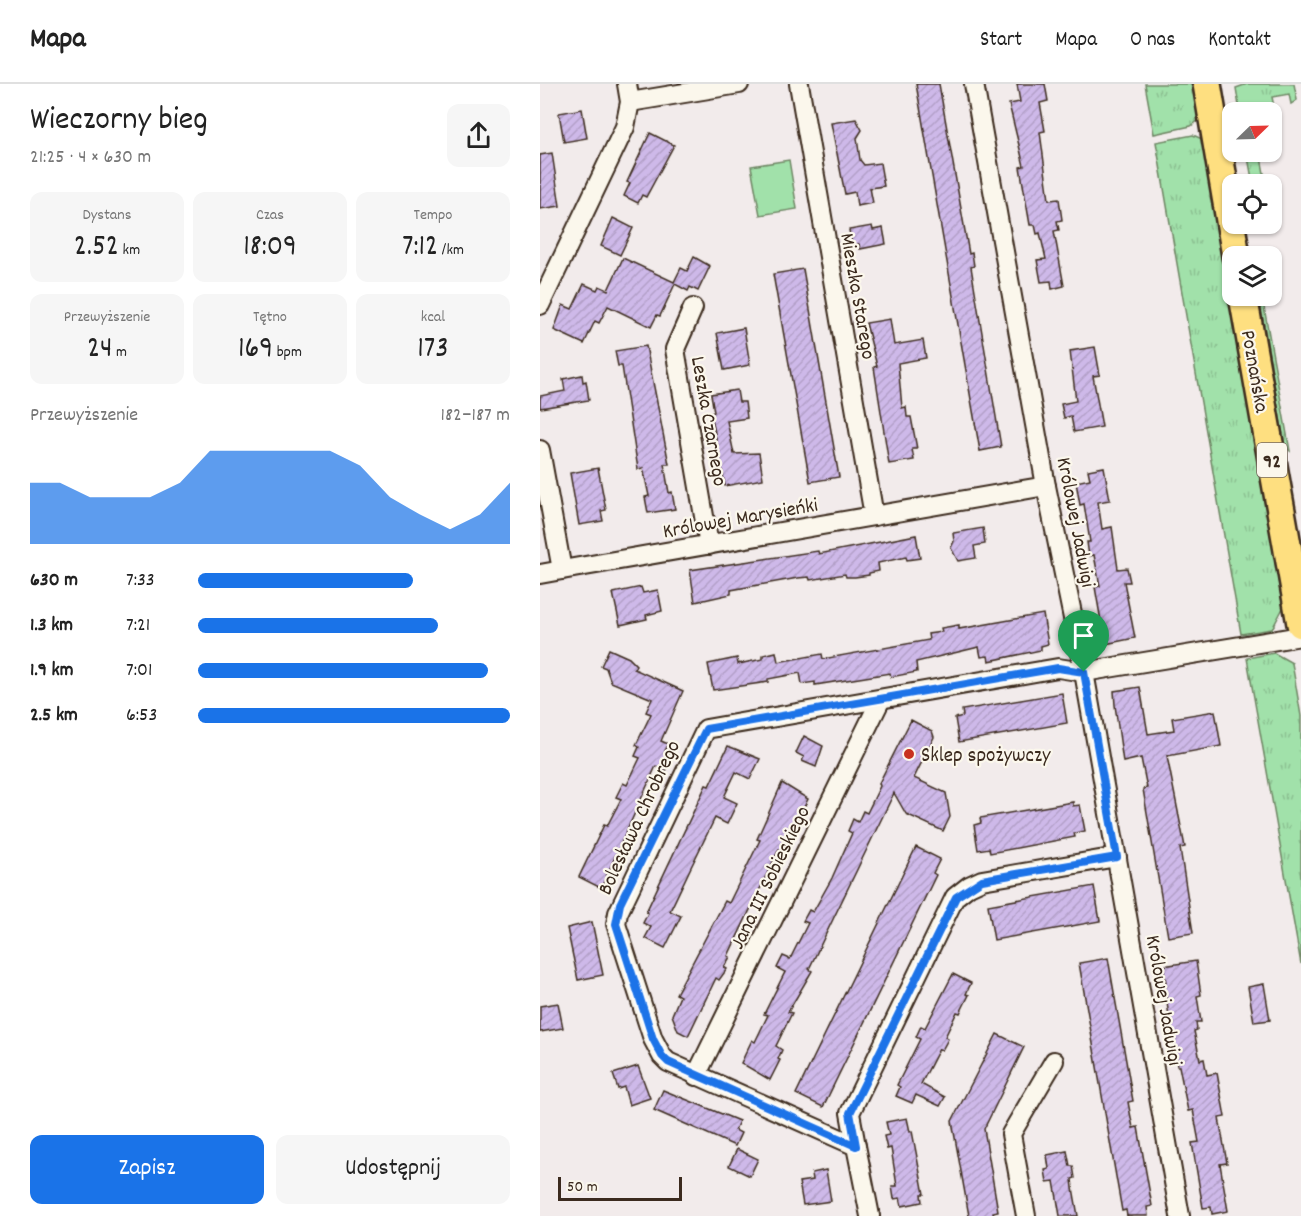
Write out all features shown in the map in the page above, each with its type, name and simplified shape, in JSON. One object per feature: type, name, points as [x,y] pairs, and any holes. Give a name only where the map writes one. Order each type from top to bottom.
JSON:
[{"type":"main road","points":[[1207,84],[1234,246]]},
{"type":"main road","name":"Poznańska","points":[[1245,306],[1301,624]]},
{"type":"street","points":[[540,305],[625,127],[630,102],[627,84]]},
{"type":"street","points":[[630,102],[739,84]]},
{"type":"street","name":"Mieszka Starego","points":[[799,84],[874,516]]},
{"type":"street","name":"Królowej Jadwigi","points":[[974,84],[1046,486],[1084,672],[1180,1216]]},
{"type":"street","name":"Leszka Czarnego","points":[[693,308],[675,350],[709,545]]},
{"type":"street","points":[[540,450],[562,570]]},
{"type":"street","name":"Królowej Marysieńki","points":[[540,573],[1046,486]]},
{"type":"street","name":"Bolesława Chrobrego","points":[[856,1146],[696,1076],[662,1056],[653,1039],[616,924],[620,904],[706,729],[1058,668],[1084,672],[1301,636]]},
{"type":"street","name":"Jana III Sobieskiego","points":[[696,1076],[881,699]]},
{"type":"street","points":[[870,1216],[850,1113],[956,897],[982,880],[1117,857]]},
{"type":"street","points":[[1026,1216],[1011,1134],[1054,1061]]},
{"type":"green space","points":[[1145,84],[1192,84],[1199,120],[1191,126],[1154,134]]},
{"type":"green space","points":[[1247,84],[1294,84],[1297,100],[1291,104],[1289,94],[1272,97],[1273,102],[1238,102],[1236,88]]},
{"type":"green space","points":[[1193,135],[1202,139],[1222,255],[1222,306],[1231,306],[1283,608],[1272,629],[1241,634],[1156,142]]},
{"type":"green space","points":[[789,160],[797,209],[760,215],[751,166]]},
{"type":"green space","points":[[1249,162],[1262,162],[1264,174],[1251,174]]},
{"type":"green space","points":[[1261,306],[1264,306],[1290,451],[1285,447]]},
{"type":"green space","points":[[1274,653],[1292,663],[1301,716],[1301,964],[1247,658]]},
{"type":"building","points":[[916,84],[939,84],[969,254],[972,253],[974,266],[971,267],[1001,447],[980,451]]},
{"type":"building","points":[[1017,84],[1045,84],[1048,101],[1040,103],[1045,131],[1040,132],[1049,200],[1059,199],[1062,220],[1057,221],[1059,230],[1054,231],[1064,286],[1052,289],[1051,281],[1041,282],[1037,260],[1046,259],[1040,233],[1037,234],[1035,225],[1030,225],[1020,167],[1024,166],[1009,104],[1020,102]]},
{"type":"building","points":[[582,109],[587,138],[564,142],[559,113]]},
{"type":"building","points":[[856,119],[862,130],[857,138],[860,160],[864,165],[880,163],[884,186],[870,188],[873,203],[857,206],[855,192],[845,194],[831,123]]},
{"type":"building","points":[[650,133],[674,145],[646,197],[642,195],[638,203],[624,196],[630,183],[627,182]]},
{"type":"building","points":[[552,153],[560,206],[540,209],[540,155]]},
{"type":"building","points":[[613,218],[633,228],[620,255],[601,246]]},
{"type":"building","points":[[872,226],[873,230],[883,228],[886,244],[860,249],[859,244],[852,245],[849,230]]},
{"type":"building","points":[[694,257],[710,266],[698,291],[690,287],[688,291],[675,284],[660,316],[657,315],[651,327],[608,306],[599,323],[595,321],[584,344],[554,330],[563,305],[572,309],[584,284],[597,290],[599,286],[608,290],[623,258],[674,282],[681,268],[687,271]]},
{"type":"building","points":[[803,269],[839,477],[810,482],[773,274]]},
{"type":"building","points":[[890,319],[894,345],[923,340],[926,358],[898,363],[902,408],[906,407],[907,417],[911,417],[917,449],[912,449],[914,460],[889,464],[874,367],[877,366],[866,323]]},
{"type":"building","points":[[744,328],[750,365],[724,370],[717,333]]},
{"type":"building","points":[[646,346],[669,464],[664,464],[669,493],[672,492],[675,509],[648,513],[645,497],[649,496],[643,468],[638,469],[622,366],[618,366],[615,351]]},
{"type":"building","points":[[1095,347],[1100,375],[1093,376],[1102,427],[1074,432],[1071,416],[1064,418],[1061,404],[1076,401],[1070,351]]},
{"type":"building","points":[[582,375],[583,382],[586,381],[589,400],[540,408],[540,396],[565,391],[563,379]]},
{"type":"building","points":[[737,390],[739,402],[745,402],[747,418],[727,421],[734,454],[759,453],[763,479],[725,486],[711,413],[714,412],[711,394]]},
{"type":"building","points":[[1104,467],[1110,500],[1098,502],[1102,529],[1112,527],[1118,569],[1127,568],[1130,582],[1124,582],[1135,638],[1105,644],[1095,587],[1100,586],[1094,555],[1089,556],[1087,542],[1090,542],[1084,504],[1080,505],[1076,482],[1090,479],[1088,470]]},
{"type":"building","points":[[598,468],[606,510],[601,511],[603,521],[579,525],[570,473]]},
{"type":"building","points":[[983,528],[985,544],[974,546],[976,558],[958,561],[951,548],[954,541],[953,533]]},
{"type":"building","points":[[916,535],[920,558],[907,560],[906,557],[878,563],[879,571],[869,573],[869,575],[846,577],[845,574],[810,580],[809,577],[798,578],[731,590],[731,594],[695,602],[690,570],[818,551],[819,554]]},
{"type":"building","points":[[641,587],[643,593],[658,590],[662,611],[646,615],[647,619],[620,625],[613,593]]},
{"type":"building","points":[[1043,614],[1048,644],[1041,646],[1041,650],[989,661],[988,656],[981,657],[979,647],[916,662],[917,672],[891,677],[890,673],[815,685],[815,682],[802,684],[800,673],[768,679],[768,682],[713,690],[708,664],[737,658],[738,664],[763,659],[763,655],[776,652],[778,662],[822,654],[823,659],[929,640],[928,634],[942,632],[941,628],[959,625],[959,629]]},
{"type":"building","points":[[609,649],[629,658],[636,665],[634,669],[683,691],[661,741],[668,744],[665,751],[673,755],[666,771],[656,766],[601,888],[579,877],[604,825],[607,826],[621,799],[616,797],[623,783],[627,785],[640,758],[635,756],[639,747],[636,745],[651,714],[646,712],[652,699],[611,682],[606,668],[601,666]]},
{"type":"building","points":[[1140,687],[1148,734],[1174,730],[1172,718],[1215,711],[1221,746],[1167,756],[1185,847],[1180,848],[1193,933],[1168,937],[1143,789],[1147,788],[1141,758],[1123,762],[1114,691]]},
{"type":"building","points":[[1062,693],[1067,723],[959,742],[955,718],[963,716],[962,710]]},
{"type":"building","points":[[911,720],[932,731],[934,737],[914,778],[946,793],[950,817],[943,831],[906,814],[894,793],[809,969],[812,971],[788,1012],[792,1013],[776,1046],[782,1050],[778,1059],[780,1060],[770,1080],[741,1063],[752,1040],[755,1042],[768,1015],[764,1014],[785,972],[777,968],[783,956],[790,959],[808,923],[803,921],[809,910],[813,912],[832,878],[852,833],[848,831],[853,819],[858,822],[863,811],[867,813],[880,786],[879,783]]},
{"type":"building","points":[[804,736],[823,746],[816,767],[802,761],[804,757],[796,753]]},
{"type":"building","points":[[728,746],[760,759],[750,779],[736,772],[724,797],[737,803],[727,824],[715,818],[670,911],[681,916],[665,948],[645,938],[651,927],[643,923],[648,913],[646,912],[706,785],[709,786]]},
{"type":"building","points":[[782,783],[808,799],[783,851],[779,849],[728,956],[730,957],[724,967],[727,969],[719,980],[716,978],[688,1036],[678,1031],[672,1015],[680,996],[676,994],[725,901],[729,903],[760,840],[757,839]]},
{"type":"building","points":[[1073,802],[1073,806],[1080,805],[1085,831],[1074,833],[1075,837],[990,853],[989,848],[978,850],[974,825],[981,823],[980,818]]},
{"type":"building","points":[[916,847],[940,859],[933,873],[936,875],[823,1107],[796,1094]]},
{"type":"building","points":[[1094,886],[1100,921],[994,940],[988,905]]},
{"type":"building","points":[[592,922],[603,975],[578,980],[567,928]]},
{"type":"building","points":[[1108,958],[1133,1101],[1128,1102],[1133,1128],[1138,1127],[1152,1206],[1147,1207],[1148,1216],[1127,1216],[1126,1210],[1122,1211],[1079,963]]},
{"type":"building","points":[[1196,961],[1201,995],[1197,996],[1201,1022],[1196,1022],[1197,1030],[1194,1031],[1200,1060],[1204,1059],[1207,1075],[1217,1073],[1225,1117],[1219,1118],[1227,1163],[1220,1164],[1228,1211],[1212,1214],[1211,1207],[1203,1208],[1192,1143],[1199,1142],[1193,1110],[1188,1111],[1179,1066],[1177,1066],[1164,984],[1166,983],[1163,966]]},
{"type":"building","points":[[953,974],[971,983],[966,994],[969,995],[960,1013],[957,1012],[945,1037],[948,1039],[942,1050],[939,1049],[921,1084],[945,1097],[940,1106],[916,1095],[912,1103],[896,1096],[900,1087],[897,1085],[920,1039],[916,1037],[921,1026],[925,1028]]},
{"type":"building","points":[[1264,984],[1270,1020],[1254,1022],[1248,987]]},
{"type":"building","points":[[558,1003],[563,1028],[540,1032],[540,1006]]},
{"type":"building","points":[[997,1034],[1024,1047],[984,1129],[998,1211],[993,1212],[994,1216],[969,1216],[952,1121]]},
{"type":"building","points":[[638,1066],[650,1098],[629,1105],[624,1087],[618,1089],[613,1074]]},
{"type":"building","points":[[663,1090],[739,1121],[735,1130],[741,1133],[735,1146],[654,1110]]},
{"type":"building","points":[[907,1118],[910,1132],[912,1131],[924,1194],[921,1194],[922,1202],[902,1206],[900,1198],[894,1199],[892,1186],[897,1186],[891,1148],[887,1149],[884,1136],[889,1135],[886,1122]]},
{"type":"building","points":[[737,1149],[758,1159],[750,1176],[729,1166]]},
{"type":"building","points":[[1067,1151],[1070,1166],[1073,1166],[1075,1178],[1072,1179],[1078,1216],[1060,1216],[1054,1181],[1047,1182],[1045,1170],[1049,1169],[1047,1155]]},
{"type":"building","points":[[826,1170],[831,1201],[803,1205],[799,1182],[813,1180],[812,1173]]},
{"type":"place","name":"Sklep spożywczy","points":[[909,754]]},
{"type":"route","points":[[1058,668],[1084,672],[1117,857],[982,880],[969,886],[956,897],[948,908],[850,1113],[856,1146],[696,1076],[668,1062],[662,1056],[653,1039],[616,924],[620,904],[706,729],[1058,668]]}]
